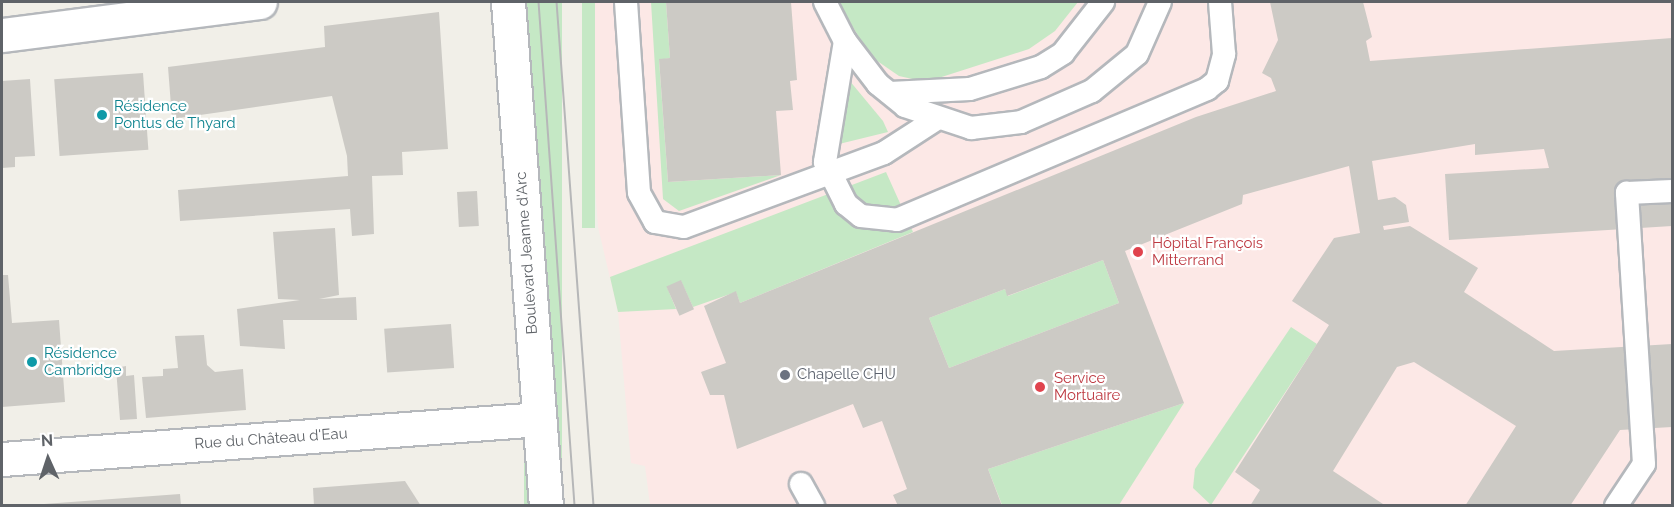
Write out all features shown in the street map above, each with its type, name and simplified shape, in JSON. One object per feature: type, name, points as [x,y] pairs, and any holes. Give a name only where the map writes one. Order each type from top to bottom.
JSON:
[{"type":"street","points":[[2,35],[260,2]]},
{"type":"street","name":"Boulevard Jeanne d'Arc","points":[[508,2],[546,506]]},
{"type":"street","name":"Rue du Château d'Eau","points":[[2,459],[540,419]]},
{"type":"lane","points":[[626,2],[639,193],[655,222],[684,227],[884,153],[935,120]]},
{"type":"lane","points":[[825,2],[845,41],[890,93],[935,120],[971,128],[996,127],[1066,106],[1115,75],[1137,54],[1160,2]]},
{"type":"lane","points":[[890,93],[970,89],[1041,67],[1063,53],[1103,2]]},
{"type":"lane","points":[[845,41],[825,151],[831,173],[846,204],[861,216],[897,220],[1207,89],[1217,81],[1224,54],[1220,2]]},
{"type":"lane","points":[[1616,506],[1644,464],[1628,193],[1672,190]]},
{"type":"lane","points":[[801,484],[813,506]]},
{"type":"shaded area","name":"Hôpital François Mitterrand","points":[[582,2],[1672,2],[1672,505],[650,505],[645,466],[631,463],[618,312],[598,227]]},
{"type":"green space","points":[[524,2],[562,2],[562,506],[524,506]]},
{"type":"green space","points":[[582,2],[595,2],[595,228],[582,228]]},
{"type":"green space","points":[[651,2],[666,2],[670,58],[659,60],[668,182],[781,175],[679,211],[663,199]]},
{"type":"green space","points":[[838,2],[1078,2],[1055,31],[1029,49],[926,82],[899,76],[870,56]]},
{"type":"green space","points":[[844,74],[883,121],[888,132],[839,144]]},
{"type":"green space","points":[[886,172],[913,232],[740,303],[736,292],[693,307],[681,281],[667,287],[676,309],[618,312],[610,277]]},
{"type":"green space","points":[[1103,260],[1119,303],[949,368],[929,318],[1005,289],[1008,296]]},
{"type":"green space","points":[[1291,327],[1317,344],[1211,505],[1193,488],[1195,469]]},
{"type":"green space","points":[[1184,403],[1119,505],[1002,505],[988,469]]},
{"type":"building","points":[[666,2],[791,2],[797,80],[790,81],[793,110],[776,111],[781,175],[668,182],[659,59],[670,58]]},
{"type":"building","points":[[1270,2],[1363,2],[1372,37],[1366,41],[1370,61],[1672,38],[1672,226],[1449,240],[1445,174],[1549,168],[1544,149],[1475,155],[1475,144],[1372,161],[1378,200],[1395,197],[1406,205],[1409,222],[1383,226],[1384,230],[1410,226],[1478,268],[1464,292],[1554,351],[1672,344],[1672,427],[1620,430],[1570,506],[1465,506],[1516,426],[1414,362],[1397,367],[1333,471],[1386,506],[1250,506],[1260,490],[1235,472],[1329,325],[1292,301],[1334,238],[1360,233],[1349,166],[1243,195],[1242,204],[1125,251],[1184,403],[988,469],[1002,506],[898,506],[893,495],[907,489],[882,421],[863,428],[853,404],[737,449],[724,395],[710,395],[701,372],[726,363],[704,306],[736,291],[740,303],[1196,117],[1276,91],[1271,78],[1262,73],[1278,40]],"holes":[[[1103,260],[1119,303],[949,368],[929,318],[1005,289],[1007,296]]]},
{"type":"building","points":[[439,12],[448,149],[402,152],[403,175],[372,176],[374,234],[352,236],[350,209],[180,221],[178,190],[348,176],[347,156],[332,96],[172,119],[168,67],[325,47],[324,26]]},
{"type":"building","name":"Résidence Pontus de Thyard","points":[[143,73],[148,150],[60,156],[54,79]]},
{"type":"building","points":[[30,79],[35,156],[15,157],[15,167],[2,168],[2,81]]},
{"type":"building","points":[[477,191],[479,226],[459,227],[457,192]]},
{"type":"building","points":[[335,228],[339,295],[319,299],[356,297],[357,320],[283,320],[285,349],[240,346],[237,309],[300,300],[278,299],[273,232]]},
{"type":"building","name":"Résidence Cambridge","points":[[2,275],[8,275],[12,323],[59,320],[65,402],[2,407]]},
{"type":"building","points":[[681,280],[694,309],[679,316],[666,287]]},
{"type":"building","points":[[451,324],[454,368],[387,373],[384,329]]},
{"type":"building","points":[[204,335],[207,365],[215,372],[243,369],[246,410],[146,418],[142,377],[163,376],[163,369],[178,368],[175,336]]},
{"type":"building","points":[[126,366],[126,376],[134,375],[137,419],[120,420],[116,368]]},
{"type":"building","points":[[405,481],[421,506],[314,506],[313,488]]},
{"type":"building","points":[[180,494],[181,506],[44,506],[44,504]]},
{"type":"tram line","points":[[539,2],[575,506]]},
{"type":"tram line","points":[[557,2],[594,506]]},
{"type":"place","name":"Résidence Pontus de Thyard","points":[[102,115]]},
{"type":"place","name":"Hôpital François Mitterrand","points":[[1138,252]]},
{"type":"place","name":"Résidence Cambridge","points":[[32,362]]},
{"type":"place","name":"Chapelle CHU","points":[[785,375]]},
{"type":"place","name":"Service Mortuaire","points":[[1040,387]]}]
